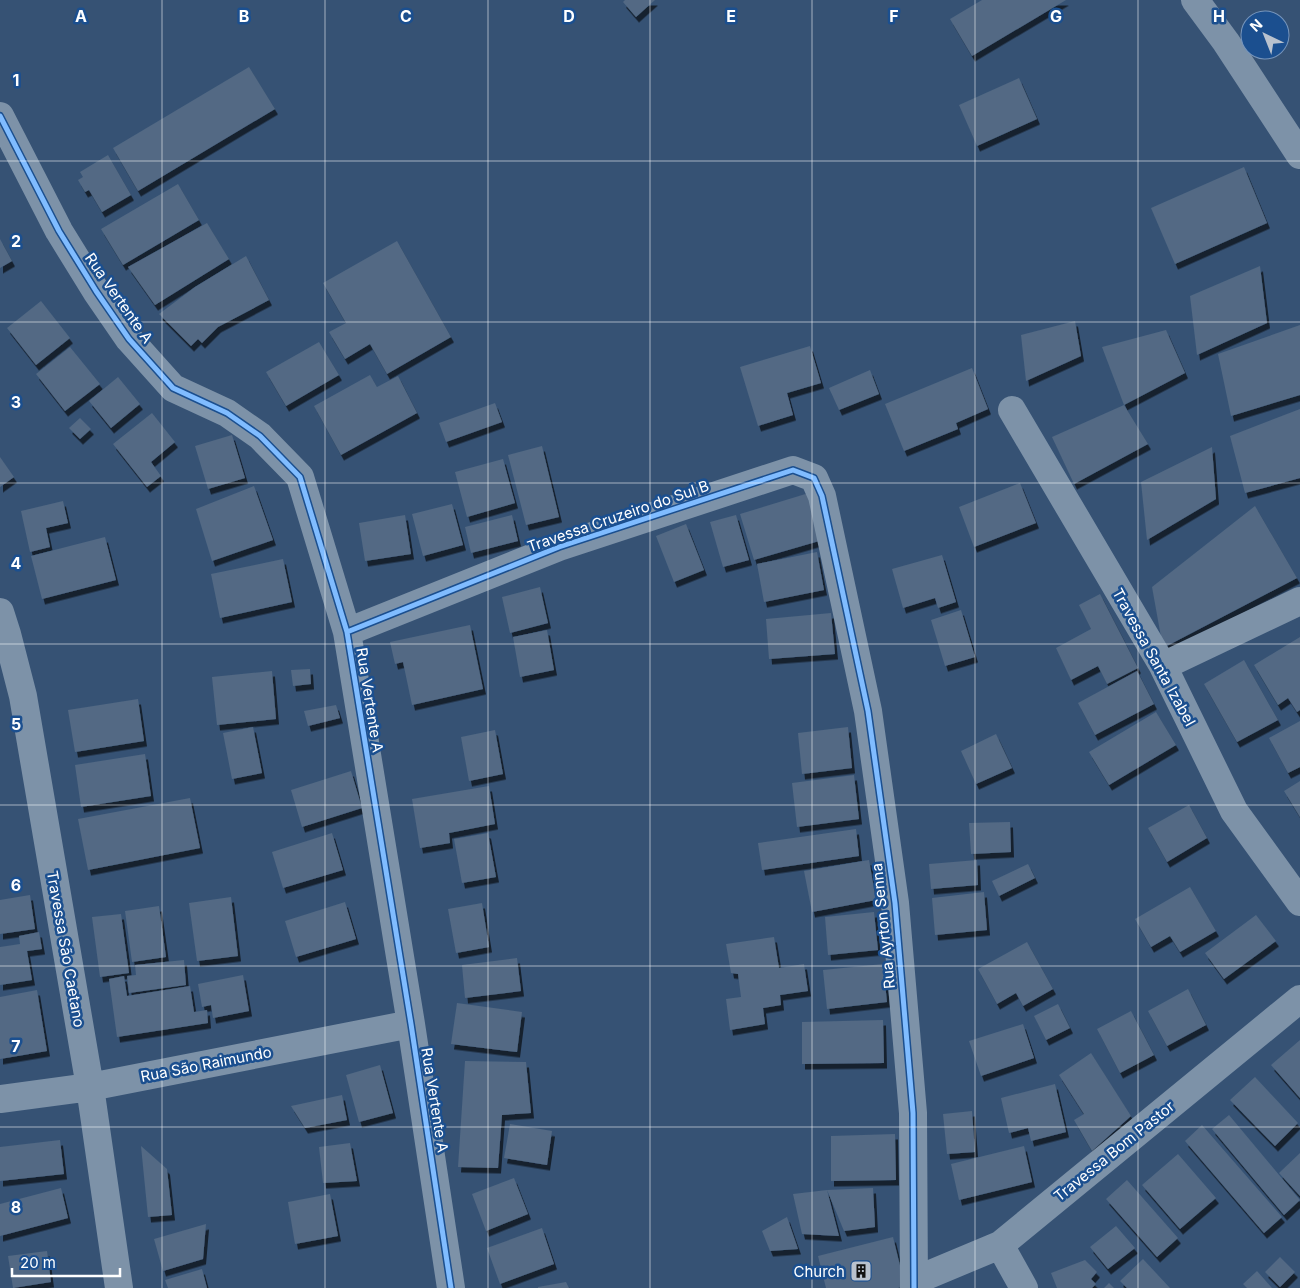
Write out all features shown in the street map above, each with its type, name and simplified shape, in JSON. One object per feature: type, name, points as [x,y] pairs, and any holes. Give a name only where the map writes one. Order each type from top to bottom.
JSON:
[{"type":"street","points":[[1195,0],[1226,42],[1300,155]]},
{"type":"street","name":"Rua Vertente A","points":[[0,116],[59,231],[96,291],[129,339],[173,388],[227,413],[260,436],[300,477],[346,632],[411,1024],[451,1288]]},
{"type":"street","name":"Travessa Santa Izabel","points":[[1012,410],[1163,666],[1234,811],[1300,902]]},
{"type":"street","name":"Travessa Cruzeiro do Sul B","points":[[346,632],[559,547],[793,470],[814,478],[822,496],[838,566]]},
{"type":"street","name":"Rua Ayrton Senna","points":[[838,566],[868,711],[895,903],[913,1113],[914,1285]]},
{"type":"street","points":[[1163,666],[1300,601]]},
{"type":"street","name":"Travessa São Caetano","points":[[0,612],[23,696],[90,1087],[119,1288]]},
{"type":"street","name":"Travessa Bom Pastor","points":[[914,1285],[1000,1244],[1300,999]]},
{"type":"street","name":"Rua São Raimundo","points":[[0,1099],[90,1087],[411,1024]]},
{"type":"street","points":[[1000,1244],[1024,1288]]},
{"type":"building","points":[[625,0],[655,0],[636,17],[623,2]]},
{"type":"building","points":[[982,0],[1066,0],[972,56],[950,19]]},
{"type":"building","points":[[249,67],[275,109],[138,191],[113,148]]},
{"type":"building","points":[[1019,78],[1037,119],[977,146],[959,105]]},
{"type":"building","points":[[108,155],[131,195],[102,212],[89,190],[85,192],[78,180],[83,177],[80,172]]},
{"type":"building","points":[[1244,167],[1267,223],[1175,264],[1151,208]]},
{"type":"building","points":[[178,184],[199,220],[123,265],[101,229]]},
{"type":"building","points":[[207,223],[229,259],[155,305],[128,267]]},
{"type":"building","points":[[0,239],[12,261],[0,268]]},
{"type":"building","points":[[397,241],[451,337],[387,374],[370,344],[345,359],[329,332],[346,323],[323,283]]},
{"type":"building","points":[[246,256],[269,300],[218,327],[202,343],[198,339],[191,346],[159,314],[195,287]]},
{"type":"building","points":[[1260,266],[1267,323],[1197,355],[1190,296]]},
{"type":"building","points":[[41,301],[70,338],[36,365],[7,328]]},
{"type":"building","points":[[1075,321],[1081,356],[1026,381],[1021,335]]},
{"type":"building","points":[[1300,325],[1300,395],[1231,416],[1218,354]]},
{"type":"building","points":[[1166,330],[1185,373],[1124,405],[1102,347]]},
{"type":"building","points":[[319,342],[339,375],[286,406],[266,372]]},
{"type":"building","points":[[810,346],[821,383],[787,393],[793,415],[758,426],[740,367]]},
{"type":"building","points":[[70,347],[100,384],[65,411],[36,374]]},
{"type":"building","points":[[972,368],[988,409],[956,423],[958,429],[904,451],[885,404]]},
{"type":"building","points":[[870,370],[879,394],[839,410],[829,388]]},
{"type":"building","points":[[370,375],[377,387],[398,376],[417,413],[341,455],[314,406]]},
{"type":"building","points":[[118,377],[140,404],[111,428],[89,401]]},
{"type":"building","points":[[495,403],[502,422],[446,442],[439,423]]},
{"type":"building","points":[[1124,405],[1148,444],[1074,484],[1052,437]]},
{"type":"building","points":[[1300,409],[1300,478],[1245,493],[1230,436]]},
{"type":"building","points":[[152,413],[175,442],[151,462],[161,476],[147,487],[113,444]]},
{"type":"building","points":[[80,418],[91,429],[80,439],[69,428]]},
{"type":"building","points":[[232,435],[245,478],[208,489],[195,446]]},
{"type":"building","points":[[542,446],[559,517],[526,525],[508,455]]},
{"type":"building","points":[[1212,447],[1216,499],[1147,540],[1141,482]]},
{"type":"building","points":[[0,457],[14,477],[0,487]]},
{"type":"building","points":[[503,459],[515,503],[467,517],[455,472]]},
{"type":"building","points":[[1020,483],[1036,523],[974,547],[959,507]]},
{"type":"building","points":[[254,486],[273,540],[212,561],[196,509]]},
{"type":"building","points":[[812,492],[826,539],[754,560],[740,514]]},
{"type":"building","points":[[63,501],[68,523],[46,528],[50,547],[30,552],[21,511]]},
{"type":"building","points":[[452,504],[463,545],[423,556],[412,514]]},
{"type":"building","points":[[1255,506],[1297,578],[1163,648],[1152,587]]},
{"type":"building","points":[[405,515],[411,554],[365,561],[359,523]]},
{"type":"building","points":[[512,515],[518,541],[471,553],[465,527]]},
{"type":"building","points":[[736,515],[749,560],[723,567],[710,522]]},
{"type":"building","points":[[686,524],[704,570],[674,582],[656,536]]},
{"type":"building","points":[[105,537],[116,580],[42,599],[31,556]]},
{"type":"building","points":[[817,552],[824,590],[764,602],[757,564]]},
{"type":"building","points":[[942,555],[956,602],[938,608],[935,598],[903,608],[892,569]]},
{"type":"building","points":[[283,559],[292,602],[220,618],[211,574]]},
{"type":"building","points":[[540,587],[548,623],[510,633],[502,597]]},
{"type":"building","points":[[1100,594],[1138,668],[1107,684],[1098,666],[1071,680],[1056,648],[1091,629],[1079,605]]},
{"type":"building","points":[[961,610],[975,657],[945,666],[931,620]]},
{"type":"building","points":[[831,613],[835,654],[769,659],[766,619]]},
{"type":"building","points":[[470,625],[483,689],[412,705],[403,662],[395,664],[390,642]]},
{"type":"building","points":[[547,630],[554,670],[520,677],[513,637]]},
{"type":"building","points":[[1300,637],[1300,710],[1297,712],[1288,698],[1278,705],[1254,665]]},
{"type":"building","points":[[1244,660],[1278,720],[1237,742],[1204,684]]},
{"type":"building","points":[[310,669],[311,684],[293,686],[291,670]]},
{"type":"building","points":[[272,671],[276,719],[217,725],[212,677]]},
{"type":"building","points":[[1137,671],[1154,704],[1095,735],[1078,703]]},
{"type":"building","points":[[138,699],[144,741],[75,752],[68,710]]},
{"type":"building","points":[[336,705],[340,718],[308,726],[304,711]]},
{"type":"building","points":[[1156,712],[1176,745],[1109,785],[1089,752]]},
{"type":"building","points":[[1300,721],[1300,767],[1288,773],[1269,738]]},
{"type":"building","points":[[253,727],[262,773],[232,779],[223,733]]},
{"type":"building","points":[[848,727],[852,768],[802,774],[798,733]]},
{"type":"building","points":[[495,730],[503,774],[469,781],[461,737]]},
{"type":"building","points":[[996,734],[1012,768],[976,784],[961,751]]},
{"type":"building","points":[[145,754],[151,796],[81,807],[75,765]]},
{"type":"building","points":[[351,771],[362,808],[302,827],[291,790]]},
{"type":"building","points":[[854,775],[859,819],[797,827],[792,783]]},
{"type":"building","points":[[1300,781],[1300,817],[1284,791]]},
{"type":"building","points":[[489,786],[495,824],[449,833],[450,843],[420,848],[412,799]]},
{"type":"building","points":[[190,798],[200,848],[88,870],[78,819]]},
{"type":"building","points":[[1189,805],[1207,838],[1167,862],[1148,828]]},
{"type":"building","points":[[1010,822],[1011,852],[971,854],[969,823]]},
{"type":"building","points":[[856,829],[859,856],[762,870],[758,843]]},
{"type":"building","points":[[332,833],[343,870],[283,888],[272,852]]},
{"type":"building","points":[[488,833],[496,877],[462,883],[454,839]]},
{"type":"building","points":[[869,860],[876,900],[812,912],[804,871]]},
{"type":"building","points":[[977,860],[978,885],[931,889],[929,864]]},
{"type":"building","points":[[1028,864],[1035,878],[999,896],[992,881]]},
{"type":"building","points":[[1190,887],[1216,931],[1180,952],[1170,936],[1151,947],[1135,919]]},
{"type":"building","points":[[984,892],[987,930],[935,935],[932,898]]},
{"type":"building","points":[[30,895],[35,929],[0,934],[0,900]]},
{"type":"building","points":[[231,897],[238,956],[197,961],[189,903]]},
{"type":"building","points":[[345,902],[356,939],[296,957],[285,921]]},
{"type":"building","points":[[482,903],[489,947],[456,953],[448,909]]},
{"type":"building","points":[[159,906],[166,957],[132,962],[125,911]]},
{"type":"building","points":[[874,912],[878,950],[828,955],[825,917]]},
{"type":"building","points":[[121,914],[129,973],[100,977],[92,917]]},
{"type":"building","points":[[1256,915],[1276,941],[1224,979],[1205,953]]},
{"type":"building","points":[[39,932],[42,949],[27,951],[32,980],[0,985],[0,947],[20,944],[19,936]]},
{"type":"building","points":[[774,937],[779,968],[804,964],[808,991],[780,995],[781,1005],[763,1008],[765,1024],[730,1030],[726,999],[741,997],[738,974],[731,973],[726,944]]},
{"type":"building","points":[[1027,942],[1053,989],[1023,1006],[1016,993],[997,1004],[978,969]]},
{"type":"building","points":[[517,958],[521,991],[465,998],[462,965]]},
{"type":"building","points":[[184,960],[186,985],[129,993],[127,976],[136,975],[135,965]]},
{"type":"building","points":[[883,964],[887,1002],[827,1009],[823,970]]},
{"type":"building","points":[[243,975],[249,1011],[213,1018],[211,1005],[202,1007],[198,984]]},
{"type":"building","points":[[124,976],[127,996],[190,986],[194,1012],[207,1010],[208,1023],[117,1037],[109,979]]},
{"type":"building","points":[[1188,989],[1206,1025],[1167,1046],[1148,1011]]},
{"type":"building","points":[[37,990],[47,1051],[0,1059],[0,997]]},
{"type":"building","points":[[457,1003],[522,1012],[517,1052],[451,1044]]},
{"type":"building","points":[[1058,1004],[1070,1028],[1046,1040],[1034,1016]]},
{"type":"building","points":[[1131,1011],[1154,1055],[1120,1073],[1097,1029]]},
{"type":"building","points":[[883,1020],[884,1063],[802,1064],[802,1022]]},
{"type":"building","points":[[1023,1024],[1034,1058],[981,1076],[969,1041]]},
{"type":"building","points":[[1300,1040],[1300,1098],[1271,1065]]},
{"type":"building","points":[[1091,1053],[1131,1116],[1092,1151],[1074,1120],[1084,1114],[1059,1075]]},
{"type":"building","points":[[465,1061],[526,1062],[531,1113],[502,1115],[498,1168],[458,1167]]},
{"type":"building","points":[[380,1065],[393,1113],[359,1122],[346,1075]]},
{"type":"building","points":[[1255,1077],[1298,1123],[1275,1146],[1230,1100]]},
{"type":"building","points":[[1055,1084],[1066,1132],[1031,1141],[1028,1128],[1009,1133],[1001,1098]]},
{"type":"building","points":[[342,1095],[347,1120],[305,1128],[291,1106]]},
{"type":"building","points":[[972,1111],[975,1152],[947,1154],[943,1114]]},
{"type":"building","points":[[1229,1115],[1300,1200],[1284,1215],[1212,1129]]},
{"type":"building","points":[[510,1124],[552,1131],[547,1165],[504,1158]]},
{"type":"building","points":[[1202,1125],[1282,1217],[1264,1233],[1185,1141]]},
{"type":"building","points":[[895,1134],[896,1180],[831,1181],[831,1136]]},
{"type":"building","points":[[60,1140],[64,1174],[0,1181],[0,1147]]},
{"type":"building","points":[[350,1143],[357,1181],[323,1183],[319,1147]]},
{"type":"building","points":[[141,1146],[167,1169],[172,1215],[148,1217]]},
{"type":"building","points":[[1024,1146],[1032,1182],[959,1200],[951,1164]]},
{"type":"building","points":[[1300,1153],[1300,1196],[1279,1173]]},
{"type":"building","points":[[1178,1154],[1216,1198],[1180,1229],[1142,1185]]},
{"type":"building","points":[[514,1178],[528,1214],[486,1231],[472,1194]]},
{"type":"building","points":[[1127,1180],[1178,1238],[1157,1257],[1106,1199]]},
{"type":"building","points":[[61,1188],[68,1218],[0,1236],[0,1204]]},
{"type":"building","points":[[873,1188],[875,1227],[844,1231],[827,1190]]},
{"type":"building","points":[[827,1190],[839,1236],[802,1234],[793,1194]]},
{"type":"building","points":[[330,1194],[338,1236],[295,1244],[288,1202]]},
{"type":"building","points":[[787,1217],[798,1249],[770,1251],[762,1231]]},
{"type":"building","points":[[206,1224],[203,1259],[163,1271],[154,1239]]},
{"type":"building","points":[[1116,1226],[1135,1248],[1108,1269],[1090,1247]]},
{"type":"building","points":[[542,1228],[554,1264],[500,1284],[487,1248]]},
{"type":"building","name":"Church","points":[[893,1237],[905,1286],[898,1288],[826,1288],[818,1256]]},
{"type":"building","points":[[47,1251],[51,1282],[13,1288],[8,1256]]},
{"type":"building","points":[[1280,1257],[1295,1272],[1280,1287],[1265,1272]]},
{"type":"building","points":[[1143,1259],[1170,1288],[1127,1288],[1120,1281]]},
{"type":"building","points":[[1085,1260],[1097,1272],[1091,1279],[1096,1284],[1092,1288],[1057,1288],[1051,1273]]},
{"type":"building","points":[[202,1269],[207,1288],[168,1288],[165,1280]]},
{"type":"building","points":[[1257,1271],[1272,1288],[1247,1288],[1243,1284]]},
{"type":"building","points":[[566,1282],[569,1288],[538,1288],[538,1287]]},
{"type":"building","points":[[1109,1283],[1114,1288],[1104,1288]]},
{"type":"cycle path","points":[[0,116],[59,231],[96,291],[129,339],[173,388],[227,413],[260,436],[300,477],[347,632],[411,1024],[451,1288]]},
{"type":"cycle path","points":[[347,632],[559,547],[793,470],[814,478],[822,496],[868,711],[895,903],[913,1113],[914,1288]]},
{"type":"place","name":"Church","points":[[861,1271]]}]
